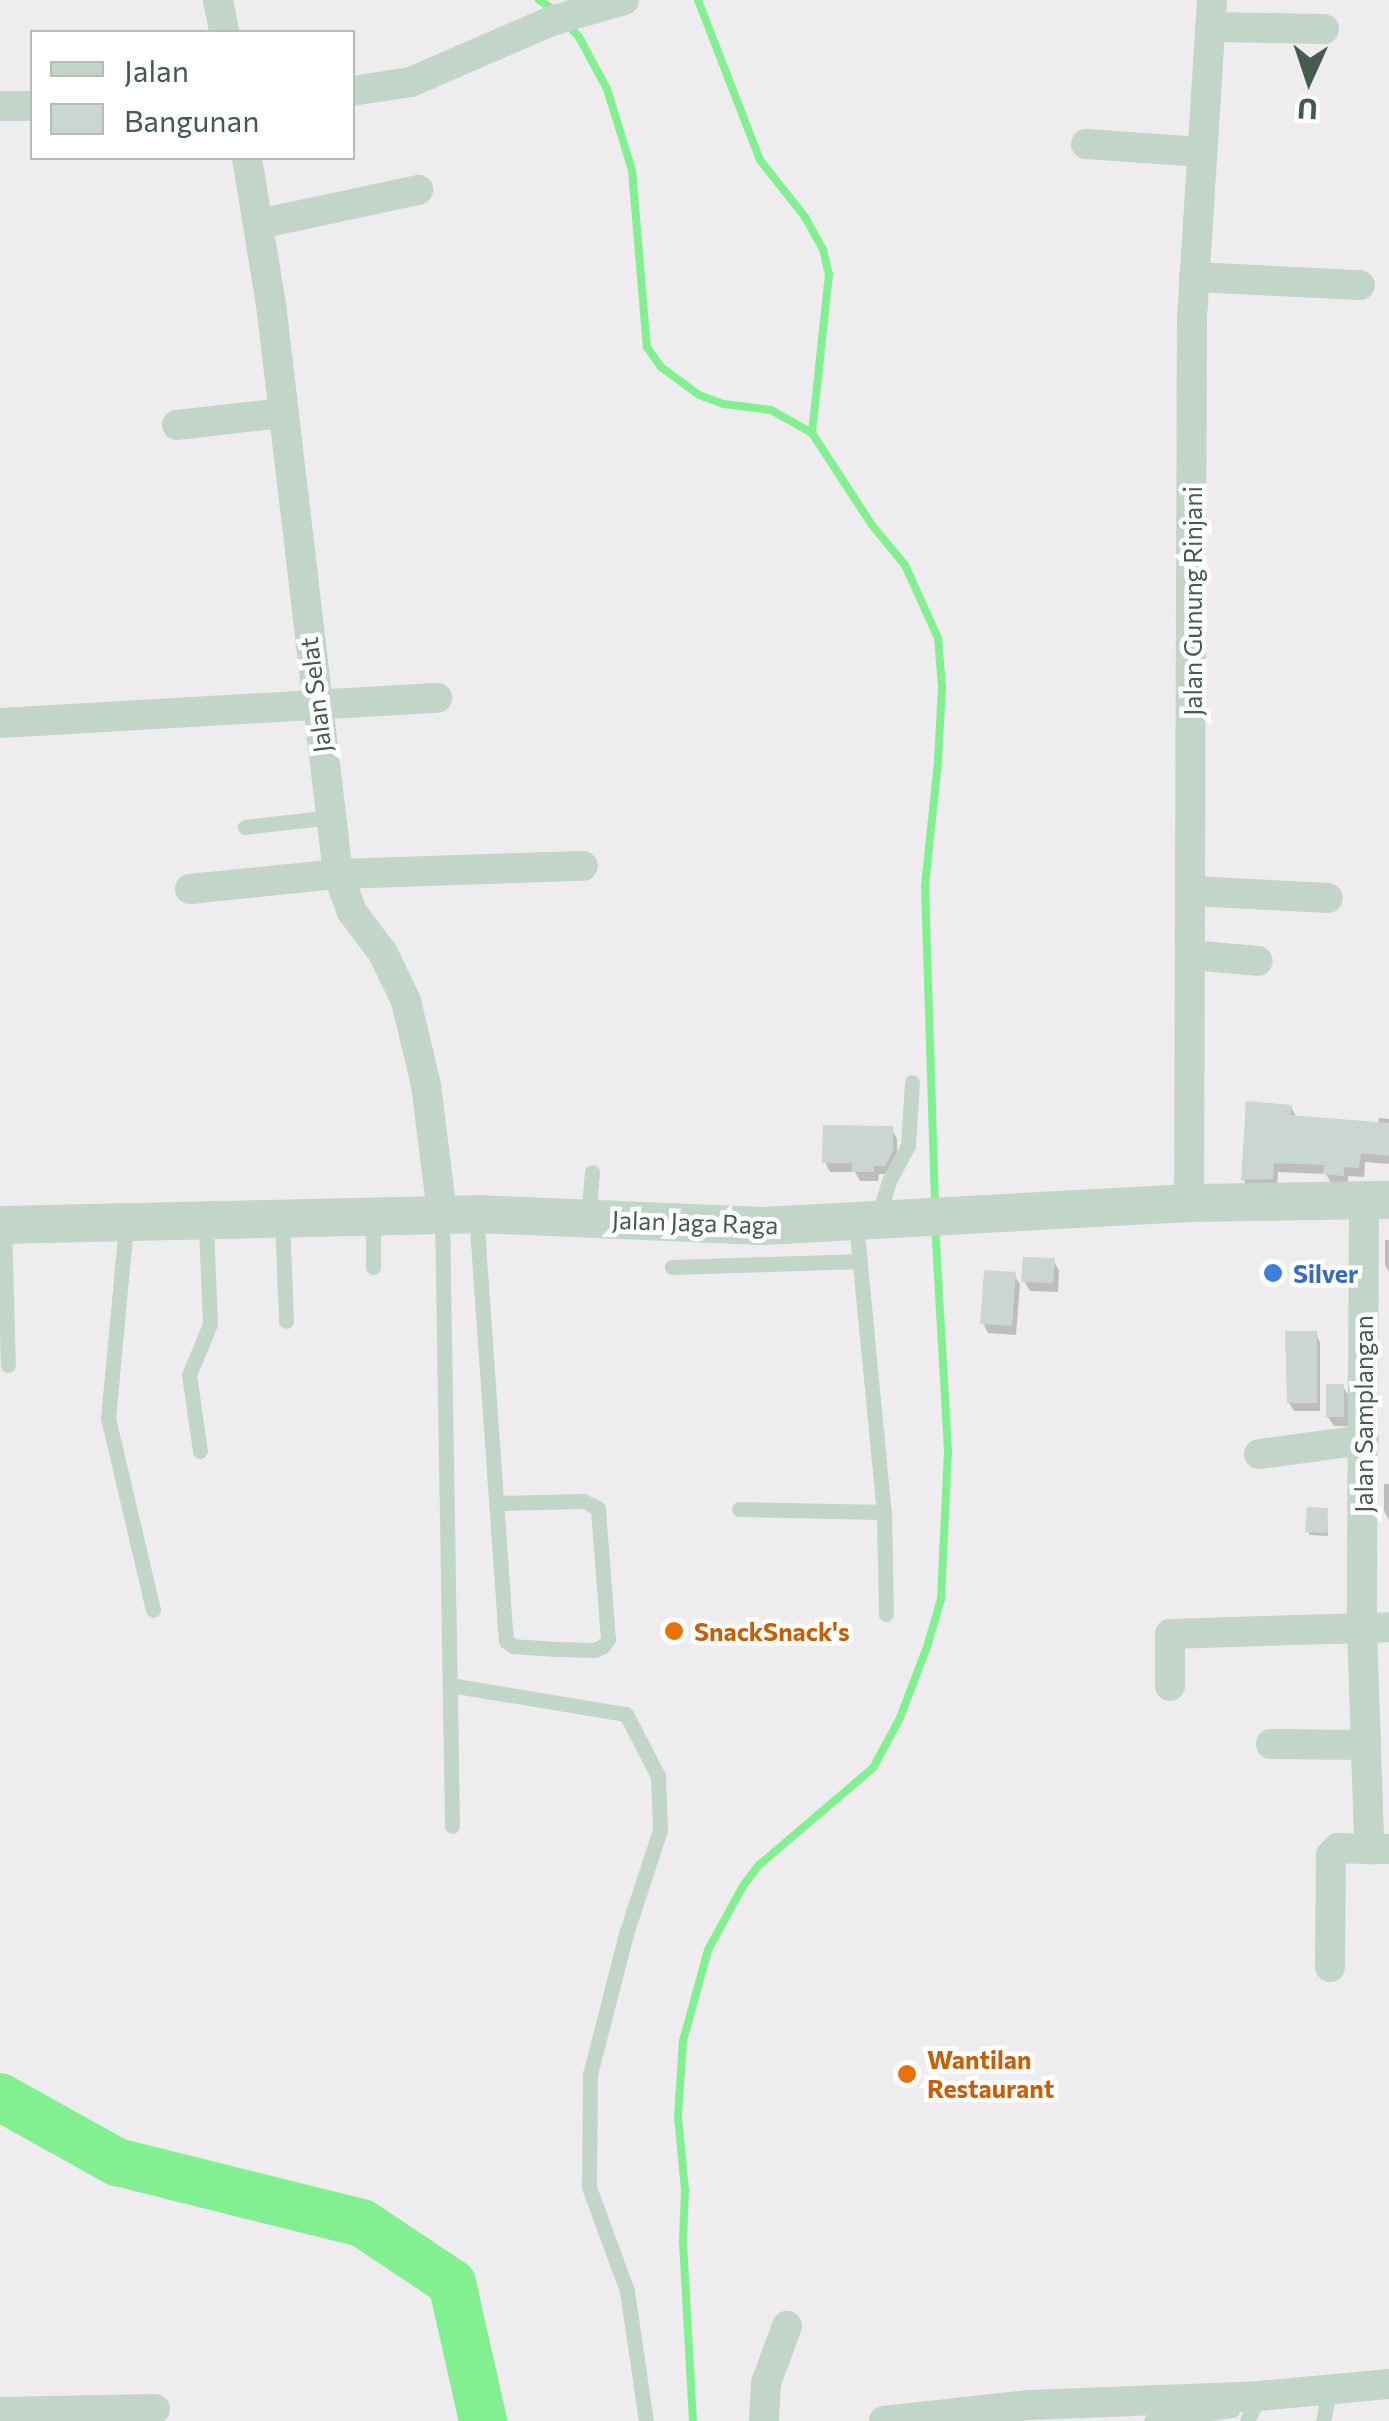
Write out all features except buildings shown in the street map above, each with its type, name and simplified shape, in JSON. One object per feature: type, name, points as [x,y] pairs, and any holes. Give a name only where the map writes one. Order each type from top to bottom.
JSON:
[{"type":"street","points":[[218,0],[224,30]]},
{"type":"street","points":[[355,90],[411,82],[551,21],[624,0]]},
{"type":"street","points":[[1211,14],[1324,28]]},
{"type":"street","name":"Jalan Gunung Rinjani","points":[[1189,1202],[1193,891],[1190,416],[1194,277],[1211,14]]},
{"type":"street","points":[[0,106],[30,106]]},
{"type":"street","points":[[1086,144],[1201,152]]},
{"type":"street","name":"Jalan Selat","points":[[247,160],[259,224],[338,874],[352,912],[383,953],[406,1001],[459,1214]]},
{"type":"street","points":[[259,224],[418,190]]},
{"type":"street","points":[[1194,277],[1360,286]]},
{"type":"street","points":[[177,425],[282,413]]},
{"type":"street","points":[[0,723],[437,698]]},
{"type":"street","points":[[190,889],[338,874],[583,866]]},
{"type":"street","points":[[1193,891],[1328,898]]},
{"type":"street","points":[[1190,956],[1258,961]]},
{"type":"street","name":"Jalan Jaga Raga","points":[[2,1225],[459,1214],[763,1226],[1189,1202],[1376,1201]]},
{"type":"street","name":"Jalan Samplangan","points":[[1376,1201],[1364,1440],[1376,1627],[1366,1746],[1380,1849]]},
{"type":"street","points":[[1259,1454],[1364,1440]]},
{"type":"street","points":[[1170,1686],[1170,1634],[1376,1627]]},
{"type":"street","points":[[1272,1744],[1366,1746]]},
{"type":"street","points":[[1330,1967],[1331,1855],[1338,1848],[1380,1849]]},
{"type":"street","points":[[764,2421],[766,2382],[787,2326]]},
{"type":"street","points":[[884,2421],[1029,2406],[1253,2408],[1330,2388],[1389,2384]]},
{"type":"street","points":[[0,2412],[155,2410]]},
{"type":"lane","points":[[245,827],[330,817]]},
{"type":"lane","points":[[886,1614],[884,1512],[860,1261],[889,1181],[899,1170],[908,1146],[912,1082]]},
{"type":"lane","points":[[588,1219],[592,1172]]},
{"type":"lane","points":[[459,1214],[499,1503],[506,1640],[513,1646],[541,1648],[595,1650],[603,1646],[608,1639],[598,1508],[583,1501],[499,1503]]},
{"type":"lane","points":[[452,1826],[450,1684],[459,1214]]},
{"type":"lane","points":[[373,1218],[374,1266]]},
{"type":"lane","points":[[282,1220],[286,1321]]},
{"type":"lane","points":[[200,1451],[188,1374],[210,1324],[206,1223]]},
{"type":"lane","points":[[2,1225],[8,1365]]},
{"type":"lane","points":[[126,1225],[108,1418],[153,1610]]},
{"type":"lane","points":[[672,1267],[860,1261]]},
{"type":"lane","points":[[739,1509],[884,1512]]},
{"type":"lane","points":[[450,1684],[626,1714],[658,1776],[660,1830],[626,1934],[590,2074],[589,2187],[628,2291],[646,2421]]},
{"type":"lane","points":[[1323,2421],[1330,2388]]},
{"type":"lane","points":[[1151,2421],[1253,2408]]},
{"type":"waterway","points":[[539,0],[554,10]]},
{"type":"waterway","points":[[698,0],[760,160],[805,217],[823,249],[829,274],[812,433]]},
{"type":"waterway","points":[[567,24],[579,37],[607,89],[632,170],[647,347],[661,367],[699,395],[724,404],[771,410],[812,433],[872,525],[905,565],[938,638],[942,687],[925,886],[935,1208]]},
{"type":"waterway","points":[[693,2421],[683,2240],[685,2190],[678,2116],[683,2041],[708,1950],[743,1886],[759,1865],[873,1768],[900,1718],[927,1647],[941,1599],[948,1450],[935,1227]]},
{"type":"waterway","points":[[0,2097],[117,2162],[362,2223],[452,2283],[483,2421]]},
{"type":"place","name":"Silver","points":[[1273,1273]]},
{"type":"place","name":"SnackSnack's","points":[[674,1631]]},
{"type":"place","name":"Wantilan Restaurant","points":[[907,2074]]}]
